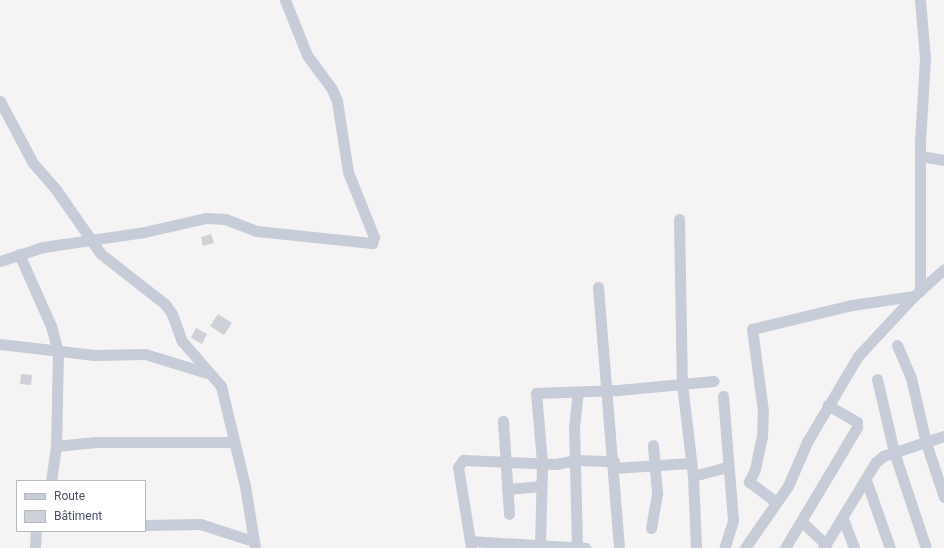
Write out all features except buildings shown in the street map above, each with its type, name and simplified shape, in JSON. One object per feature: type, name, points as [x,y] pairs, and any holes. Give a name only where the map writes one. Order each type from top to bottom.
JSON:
[{"type":"street","points":[[0,261],[19,254],[90,239],[215,218],[257,231],[372,243],[374,237],[348,172],[337,101],[332,89],[307,56],[284,0]]},
{"type":"street","points":[[917,293],[920,156],[925,58],[920,0]]},
{"type":"street","points":[[0,101],[33,163],[57,191],[90,239],[116,268],[165,304],[172,314],[182,340],[216,378],[225,395],[234,442],[245,486],[254,545],[200,524],[146,525]]},
{"type":"street","points":[[920,156],[944,160]]},
{"type":"street","points":[[679,219],[682,384],[690,463],[693,476],[696,548]]},
{"type":"street","points":[[19,254],[51,326],[58,352],[56,446],[51,480]]},
{"type":"street","points":[[745,548],[788,486],[807,442],[828,405],[867,344],[917,293],[944,269]]},
{"type":"street","points":[[598,287],[614,464],[619,548]]},
{"type":"street","points":[[776,502],[749,482],[755,469],[762,437],[763,411],[752,329],[852,305],[917,293]]},
{"type":"street","points":[[0,344],[58,352],[145,354],[198,369],[216,378]]},
{"type":"street","points":[[897,345],[911,378],[926,443],[944,497]]},
{"type":"street","points":[[544,547],[541,486],[542,462],[536,393],[608,390],[714,380]]},
{"type":"street","points":[[877,380],[894,452],[926,548]]},
{"type":"street","points":[[578,392],[574,428],[576,460],[581,547],[471,545],[462,498],[460,464],[463,460],[504,460],[556,464],[576,460],[614,464],[654,465],[690,463]]},
{"type":"street","points":[[723,396],[727,467],[733,521],[724,548]]},
{"type":"street","points":[[785,548],[802,522],[857,428],[857,422],[828,405]]},
{"type":"street","points":[[503,421],[504,460],[509,514]]},
{"type":"street","points":[[802,522],[824,546],[843,519],[875,463],[894,452],[944,436]]},
{"type":"street","points":[[56,446],[96,442],[234,442]]},
{"type":"street","points":[[651,528],[657,493],[653,445]]},
{"type":"street","points":[[693,476],[727,467]]},
{"type":"street","points":[[866,480],[890,548]]},
{"type":"street","points":[[507,489],[541,486]]},
{"type":"street","points":[[843,519],[854,548]]},
{"type":"street","points":[[35,548],[36,532]]}]
